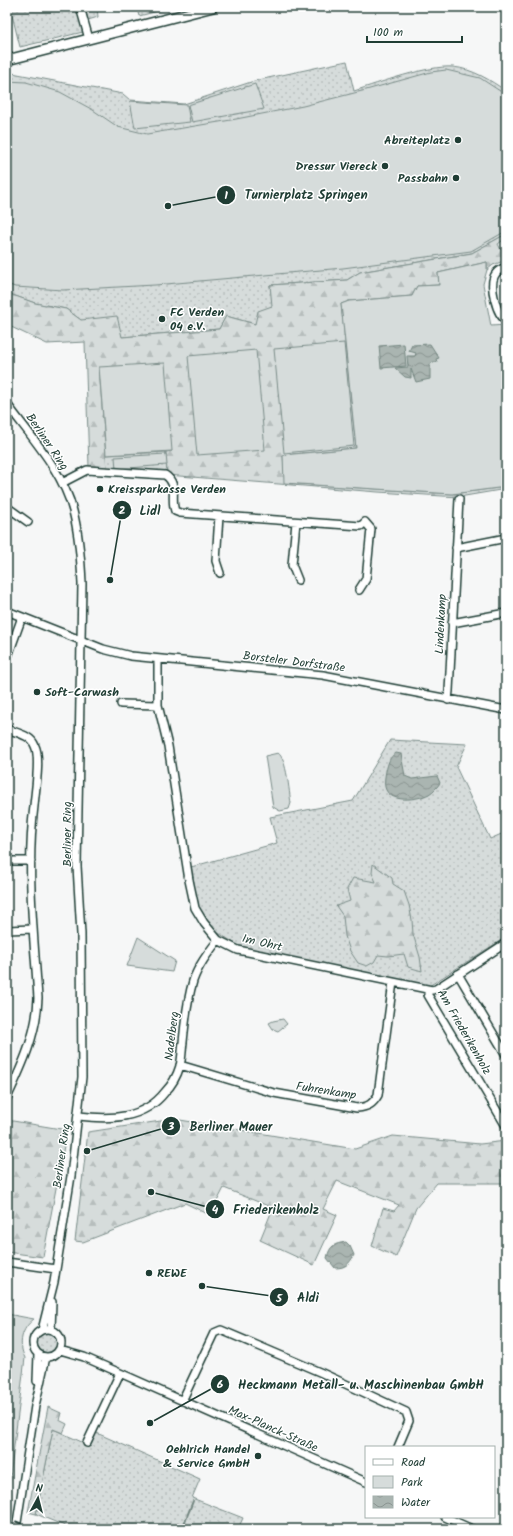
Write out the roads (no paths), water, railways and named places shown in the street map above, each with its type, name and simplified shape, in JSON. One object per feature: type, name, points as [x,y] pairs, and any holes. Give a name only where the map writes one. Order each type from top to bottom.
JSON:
[{"type":"main road","points":[[7,60],[213,7]]},
{"type":"street","points":[[80,7],[88,39]]},
{"type":"street","points":[[506,267],[498,270],[494,277],[496,304],[500,314],[506,320]]},
{"type":"street","name":"Berliner Ring","points":[[7,404],[47,457],[62,483],[73,510],[80,547],[82,584],[77,866],[81,934],[83,1056],[79,1116],[54,1282],[51,1329]]},
{"type":"street","points":[[62,483],[87,470],[165,476],[170,479],[173,485],[173,506],[175,511],[180,513],[361,526],[365,522],[370,529],[366,579],[359,590]]},
{"type":"street","name":"Lindenkamp","points":[[448,700],[459,499]]},
{"type":"street","points":[[7,507],[28,522]]},
{"type":"street","points":[[219,516],[216,561],[220,573]]},
{"type":"street","points":[[296,522],[292,565],[298,580]]},
{"type":"street","points":[[456,548],[506,538]]},
{"type":"street","name":"Borsteler Dorfstraße","points":[[7,611],[103,649],[117,653],[158,659],[298,672],[338,678],[506,710]]},
{"type":"street","points":[[452,623],[506,613]]},
{"type":"street","points":[[7,659],[22,617]]},
{"type":"street","name":"Im Ohrt","points":[[158,659],[158,705],[168,746],[189,880],[195,908],[204,923],[218,940],[238,950],[428,990]]},
{"type":"street","points":[[121,704],[158,705]]},
{"type":"street","points":[[7,729],[29,738],[36,747],[37,754],[30,887],[38,998],[38,1014],[33,1036],[24,1062],[7,1098]]},
{"type":"street","points":[[7,861],[31,861]]},
{"type":"street","points":[[7,930],[33,929]]},
{"type":"street","name":"Nadelberg","points":[[79,1116],[122,1118],[141,1112],[161,1098],[171,1086],[180,1065],[186,1011],[193,979],[198,968],[218,940]]},
{"type":"street","points":[[428,990],[436,989],[506,943]]},
{"type":"street","points":[[458,974],[506,1055]]},
{"type":"street","name":"Fuhrenkamp","points":[[180,1065],[268,1092],[357,1108],[367,1107],[374,1102],[378,1095],[393,982]]},
{"type":"street","name":"Am Friederikenholz","points":[[428,990],[428,995],[506,1126]]},
{"type":"street","points":[[7,1262],[56,1269]]},
{"type":"street","name":"Berliner Ring","points":[[42,1330],[54,1282]]},
{"type":"street","points":[[51,1329],[58,1334],[61,1346],[55,1355],[46,1357],[38,1354],[34,1348],[33,1341],[36,1335],[42,1330],[51,1329]]},
{"type":"street","points":[[182,1401],[214,1333],[222,1330],[315,1370],[406,1412],[409,1421],[398,1446]]},
{"type":"street","name":"Max-Planck-Straße","points":[[61,1346],[365,1482]]},
{"type":"street","points":[[36,1406],[38,1354]]},
{"type":"street","points":[[16,1529],[36,1406],[46,1357]]},
{"type":"street","points":[[87,1443],[120,1373]]},
{"type":"street","points":[[447,1518],[472,1529]]},
{"type":"water","points":[[404,344],[406,366],[381,368],[379,346]]},
{"type":"water","points":[[430,344],[439,358],[436,359],[437,362],[430,364],[430,379],[416,382],[411,369],[411,378],[405,377],[395,368],[408,367],[407,356],[415,356],[416,353],[409,351],[412,345]]},
{"type":"water","points":[[396,753],[401,754],[405,776],[412,779],[437,776],[440,783],[431,793],[418,798],[404,799],[392,796],[385,787],[385,779],[389,761]]},
{"type":"water","points":[[346,1242],[350,1246],[354,1255],[347,1265],[335,1268],[327,1258],[330,1250],[333,1246]]},
{"type":"waterway","points":[[182,1529],[193,1501]]},
{"type":"railway","points":[[7,1518],[35,1529]]},
{"type":"place","name":"Abreiteplatz","points":[[458,140]]},
{"type":"place","name":"Dressur Viereck","points":[[385,166]]},
{"type":"place","name":"Passbahn","points":[[456,178]]},
{"type":"place","name":"Turnierplatz Springen","points":[[168,206]]},
{"type":"place","name":"FC Verden 04 e.V.","points":[[162,319]]},
{"type":"place","name":"Kreissparkasse Verden","points":[[100,489]]},
{"type":"place","name":"Lidl","points":[[110,580]]},
{"type":"place","name":"Soft-Carwash","points":[[37,692]]},
{"type":"place","name":"Berliner Mauer","points":[[87,1151]]},
{"type":"place","name":"Friederikenholz","points":[[151,1192]]},
{"type":"place","name":"REWE","points":[[149,1273]]},
{"type":"place","name":"Aldi","points":[[202,1286]]},
{"type":"place","name":"Heckmann Metall- u. Maschinenbau GmbH","points":[[150,1423]]},
{"type":"place","name":"Oehlrich Handel & Service GmbH","points":[[258,1456]]}]
